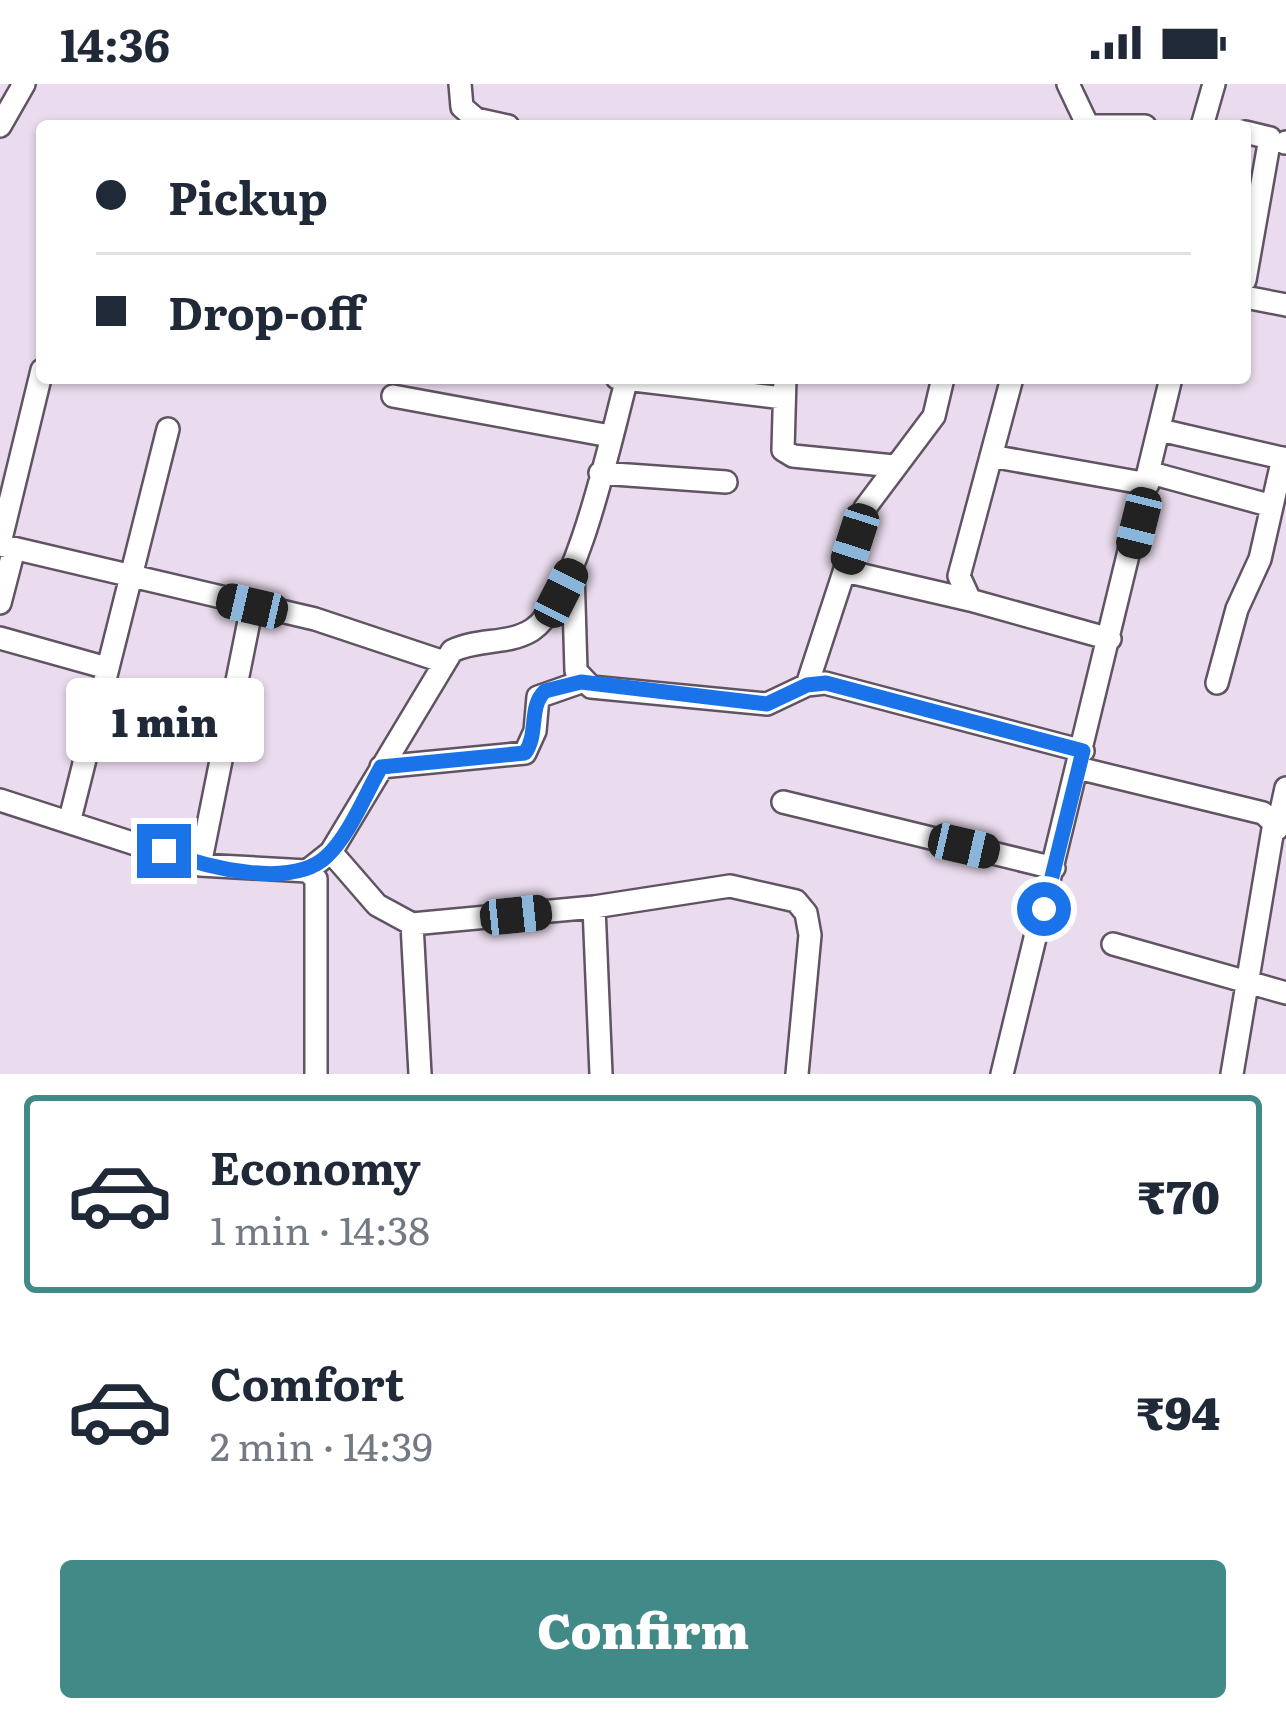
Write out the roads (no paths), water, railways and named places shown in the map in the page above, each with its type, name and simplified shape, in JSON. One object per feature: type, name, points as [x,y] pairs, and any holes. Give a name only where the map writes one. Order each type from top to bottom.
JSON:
[{"type":"street","points":[[0,126],[24,84]]},
{"type":"street","points":[[460,84],[469,120]]},
{"type":"street","points":[[1067,84],[1085,120]]},
{"type":"street","points":[[1204,120],[1214,84]]},
{"type":"street","points":[[1251,134],[1282,142],[1251,258]]},
{"type":"street","points":[[1251,298],[1286,305]]},
{"type":"street","points":[[0,603],[5,546],[39,384]]},
{"type":"street","points":[[0,800],[70,818],[200,865],[307,871],[332,852],[444,662],[467,643],[514,638],[549,615],[573,570],[622,384]]},
{"type":"street","points":[[712,384],[784,388],[783,450],[794,456],[895,466]]},
{"type":"street","points":[[807,685],[871,496],[934,416],[942,384]]},
{"type":"street","points":[[970,600],[959,576],[1010,384]]},
{"type":"street","points":[[1002,1074],[1170,384]]},
{"type":"street","points":[[393,396],[610,436]]},
{"type":"street","points":[[70,818],[168,429]]},
{"type":"street","points":[[1160,430],[1284,459],[1217,683]]},
{"type":"street","points":[[992,456],[1150,479],[1272,506]]},
{"type":"street","points":[[600,472],[726,482]]},
{"type":"street","points":[[5,546],[365,633],[444,662]]},
{"type":"street","points":[[573,570],[581,682]]},
{"type":"street","points":[[844,571],[1110,639]]},
{"type":"street","points":[[200,865],[252,606]]},
{"type":"street","points":[[0,638],[107,668]]},
{"type":"street","points":[[381,767],[525,753],[535,731],[538,697],[581,682],[746,704],[767,704],[807,685],[850,688],[1281,821]]},
{"type":"street","points":[[1232,1074],[1286,788]]},
{"type":"street","points":[[783,802],[1054,868]]},
{"type":"street","points":[[332,852],[377,904],[412,924],[594,907],[730,886],[796,901],[806,914],[810,935],[797,1074]]},
{"type":"street","points":[[307,871],[320,892],[316,1074]]},
{"type":"street","points":[[594,907],[601,1074]]},
{"type":"street","points":[[412,924],[420,1074]]},
{"type":"street","points":[[1113,944],[1286,993]]}]
